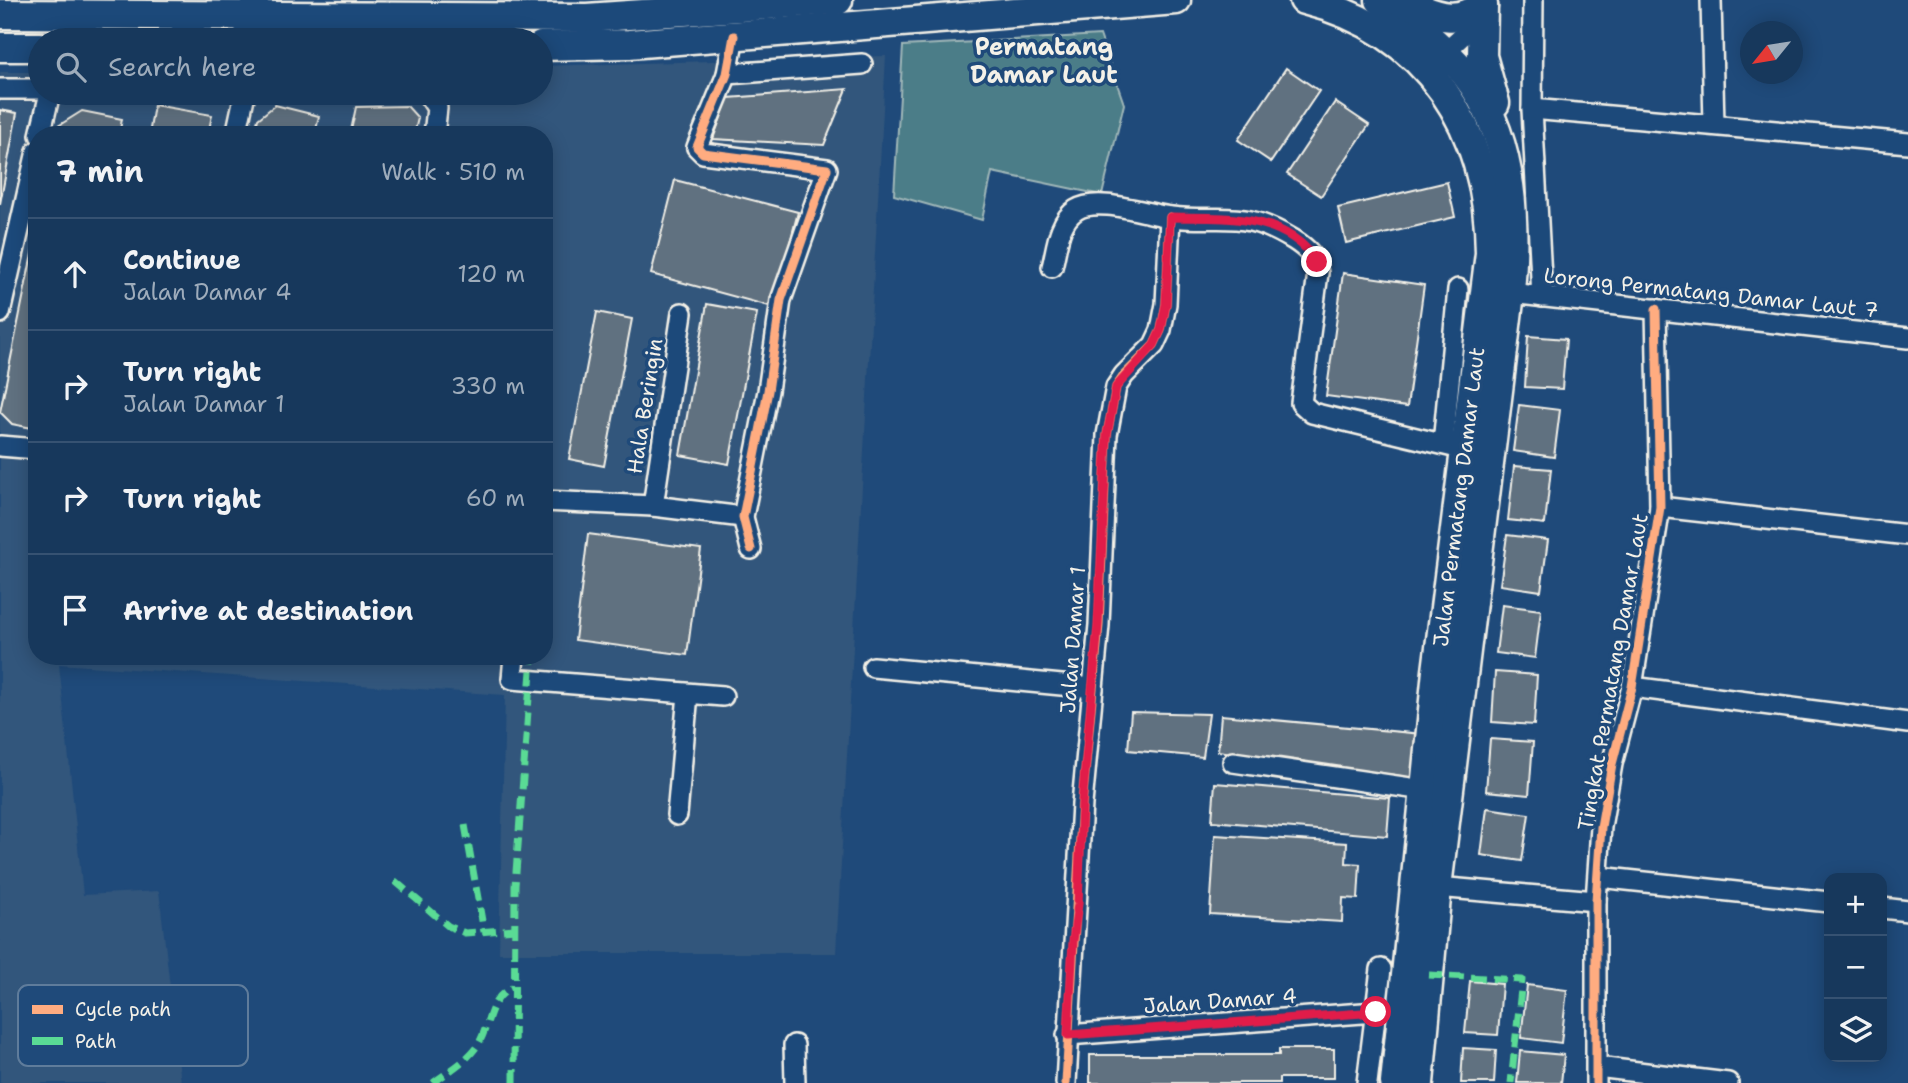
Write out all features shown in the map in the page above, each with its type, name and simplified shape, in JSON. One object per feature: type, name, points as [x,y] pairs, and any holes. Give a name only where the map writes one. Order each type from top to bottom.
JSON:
[{"type":"highway","points":[[0,14],[35,7],[161,16],[245,28],[373,8],[586,9],[838,0]]},
{"type":"highway","points":[[553,46],[629,44],[1176,0]]},
{"type":"highway","name":"Jalan Permatang Damar Laut","points":[[1304,0],[1327,6],[1363,22],[1401,45],[1436,60],[1475,86],[1499,138],[1513,214],[1510,293],[1437,887],[1419,1083]]},
{"type":"highway","name":"Jalan Permatang Damar Laut","points":[[1380,0],[1436,60],[1470,139],[1484,181],[1490,216],[1490,253],[1454,447],[1395,1083]]},
{"type":"highway","points":[[1392,0],[1454,19],[1468,16],[1484,3]]},
{"type":"highway","points":[[1484,3],[1482,57],[1495,102],[1499,138]]},
{"type":"highway","points":[[161,16],[191,7],[288,5],[314,16]]},
{"type":"highway","points":[[0,47],[28,47]]},
{"type":"street","points":[[1533,0],[1532,109],[1542,297]]},
{"type":"street","points":[[1712,0],[1714,125]]},
{"type":"street","points":[[1436,60],[1473,23],[1484,3]]},
{"type":"street","points":[[734,36],[727,74],[697,147],[703,153],[827,169],[781,300],[768,391],[743,517],[751,549]]},
{"type":"street","points":[[727,74],[862,64]]},
{"type":"street","points":[[0,89],[28,89]]},
{"type":"street","points":[[42,126],[47,105]]},
{"type":"street","points":[[238,126],[242,105]]},
{"type":"street","points":[[435,105],[435,126]]},
{"type":"street","points":[[1532,109],[1908,143]]},
{"type":"street","points":[[0,313],[28,190]]},
{"type":"street","points":[[1052,267],[1062,226],[1078,209],[1090,205],[1147,211],[1170,217],[1250,218],[1270,225],[1310,252],[1317,262],[1318,273],[1301,403],[1312,413],[1454,447],[1458,289]]},
{"type":"street","name":"Jalan Damar 1","points":[[1066,1083],[1082,804],[1093,688],[1111,406],[1116,387],[1124,375],[1154,345],[1161,330],[1166,304],[1170,217]]},
{"type":"street","name":"Lorong Permatang Damar Laut 7","points":[[1510,293],[1908,338]]},
{"type":"street","name":"Tingkat Permatang Damar Laut","points":[[1597,1075],[1596,901],[1601,827],[1612,764],[1632,687],[1660,507],[1656,309]]},
{"type":"street","name":"Hala Beringin","points":[[653,506],[682,313]]},
{"type":"street","points":[[0,446],[28,448]]},
{"type":"street","points":[[553,501],[653,506],[743,517]]},
{"type":"street","points":[[1660,507],[1908,535]]},
{"type":"street","points":[[513,665],[512,679],[723,696]]},
{"type":"street","points":[[873,667],[1093,688]]},
{"type":"street","points":[[1632,687],[1908,723]]},
{"type":"street","points":[[677,815],[688,694]]},
{"type":"street","points":[[1233,762],[1423,790]]},
{"type":"street","points":[[1599,877],[1824,901]]},
{"type":"street","points":[[1437,887],[1596,901]]},
{"type":"street","points":[[1887,909],[1908,911]]},
{"type":"street","points":[[1367,1083],[1381,969]]},
{"type":"street","name":"Jalan Damar 4","points":[[1068,1035],[1376,1012]]},
{"type":"street","points":[[794,1045],[795,1083]]},
{"type":"street","points":[[1597,1075],[1728,1083]]},
{"type":"shaded area","points":[[886,56],[836,953],[499,953],[505,695],[73,665],[553,665],[553,126],[28,126],[28,665],[59,665],[83,895],[159,891],[170,985],[18,985],[18,1066],[179,1066],[181,1083],[0,1083],[0,72],[28,72],[28,105],[553,105],[553,66]]},
{"type":"green space","points":[[1100,35],[1124,104],[1102,195],[992,172],[982,220],[894,195],[903,46]]},
{"type":"building","points":[[1286,68],[1319,91],[1271,162],[1238,140]]},
{"type":"building","points":[[847,89],[824,145],[713,139],[728,98]]},
{"type":"building","points":[[1335,102],[1369,125],[1321,196],[1287,174]]},
{"type":"building","points":[[154,105],[212,115],[210,126],[150,126]]},
{"type":"building","points":[[275,105],[319,116],[317,126],[256,126],[258,119]]},
{"type":"building","points":[[407,106],[418,118],[416,126],[352,126],[356,107]]},
{"type":"building","points":[[0,110],[17,113],[0,204]]},
{"type":"building","points":[[82,111],[122,119],[121,126],[58,126]]},
{"type":"building","points":[[675,180],[798,212],[773,307],[651,274]]},
{"type":"building","points":[[1447,182],[1455,217],[1346,243],[1338,208]]},
{"type":"building","points":[[1343,273],[1424,285],[1407,407],[1326,396]]},
{"type":"building","points":[[28,274],[28,427],[12,424],[0,412]]},
{"type":"building","points":[[707,304],[757,313],[729,464],[680,455]]},
{"type":"building","points":[[597,312],[632,319],[604,466],[569,459]]},
{"type":"building","points":[[1528,336],[1566,339],[1562,389],[1525,387]]},
{"type":"building","points":[[1519,405],[1560,410],[1554,457],[1513,451]]},
{"type":"building","points":[[1514,466],[1551,469],[1545,524],[1508,520]]},
{"type":"building","points":[[588,534],[701,549],[687,655],[575,640]]},
{"type":"building","points":[[1507,535],[1548,540],[1541,591],[1500,585]]},
{"type":"building","points":[[1502,605],[1541,610],[1535,658],[1496,653]]},
{"type":"building","points":[[1495,672],[1537,675],[1534,725],[1492,722]]},
{"type":"building","points":[[1131,712],[1209,714],[1203,757],[1128,750]]},
{"type":"building","points":[[1221,715],[1422,734],[1416,778],[1218,751]]},
{"type":"building","points":[[1490,739],[1533,742],[1529,795],[1486,791]]},
{"type":"building","points":[[1215,783],[1390,798],[1387,836],[1212,821]]},
{"type":"building","points":[[1487,808],[1529,814],[1522,861],[1481,855]]},
{"type":"building","points":[[1215,835],[1347,843],[1346,863],[1360,864],[1358,899],[1343,898],[1342,922],[1210,914]]},
{"type":"building","points":[[1470,981],[1502,984],[1498,1035],[1465,1033]]},
{"type":"building","points":[[1527,985],[1567,990],[1561,1043],[1521,1038]]},
{"type":"building","points":[[1463,1048],[1496,1050],[1494,1083],[1461,1083]]},
{"type":"building","points":[[1279,1049],[1334,1049],[1334,1078],[1279,1078],[1279,1083],[1090,1083],[1090,1055],[1279,1055]]},
{"type":"building","points":[[1520,1051],[1564,1055],[1561,1083],[1517,1083]]},
{"type":"marked path","points":[[514,1083],[515,886],[531,665]]},
{"type":"marked path","points":[[465,825],[484,932]]},
{"type":"marked path","points":[[395,881],[448,926],[465,933],[515,929]]},
{"type":"marked path","points":[[1429,975],[1522,980],[1511,1083]]},
{"type":"marked path","points":[[433,1083],[475,1049],[483,1036],[494,1004],[504,992],[512,988]]},
{"type":"cycle path","points":[[734,36],[727,74],[697,147],[703,153],[827,169],[781,300],[768,391],[743,517],[751,549]]},
{"type":"cycle path","points":[[1066,1083],[1082,804],[1099,625],[1107,435],[1116,387],[1124,375],[1154,345],[1161,330],[1166,304],[1170,217]]},
{"type":"cycle path","points":[[1596,1083],[1596,901],[1601,827],[1612,764],[1632,687],[1660,507],[1656,309]]},
{"type":"district","name":"Permatang Damar Laut","points":[[1044,61]]},
{"type":"route","points":[[1317,262],[1302,245],[1270,225],[1250,218],[1170,217],[1166,304],[1161,330],[1154,345],[1124,375],[1116,387],[1107,435],[1098,625],[1082,804],[1081,859],[1068,1035],[1376,1012]]}]
